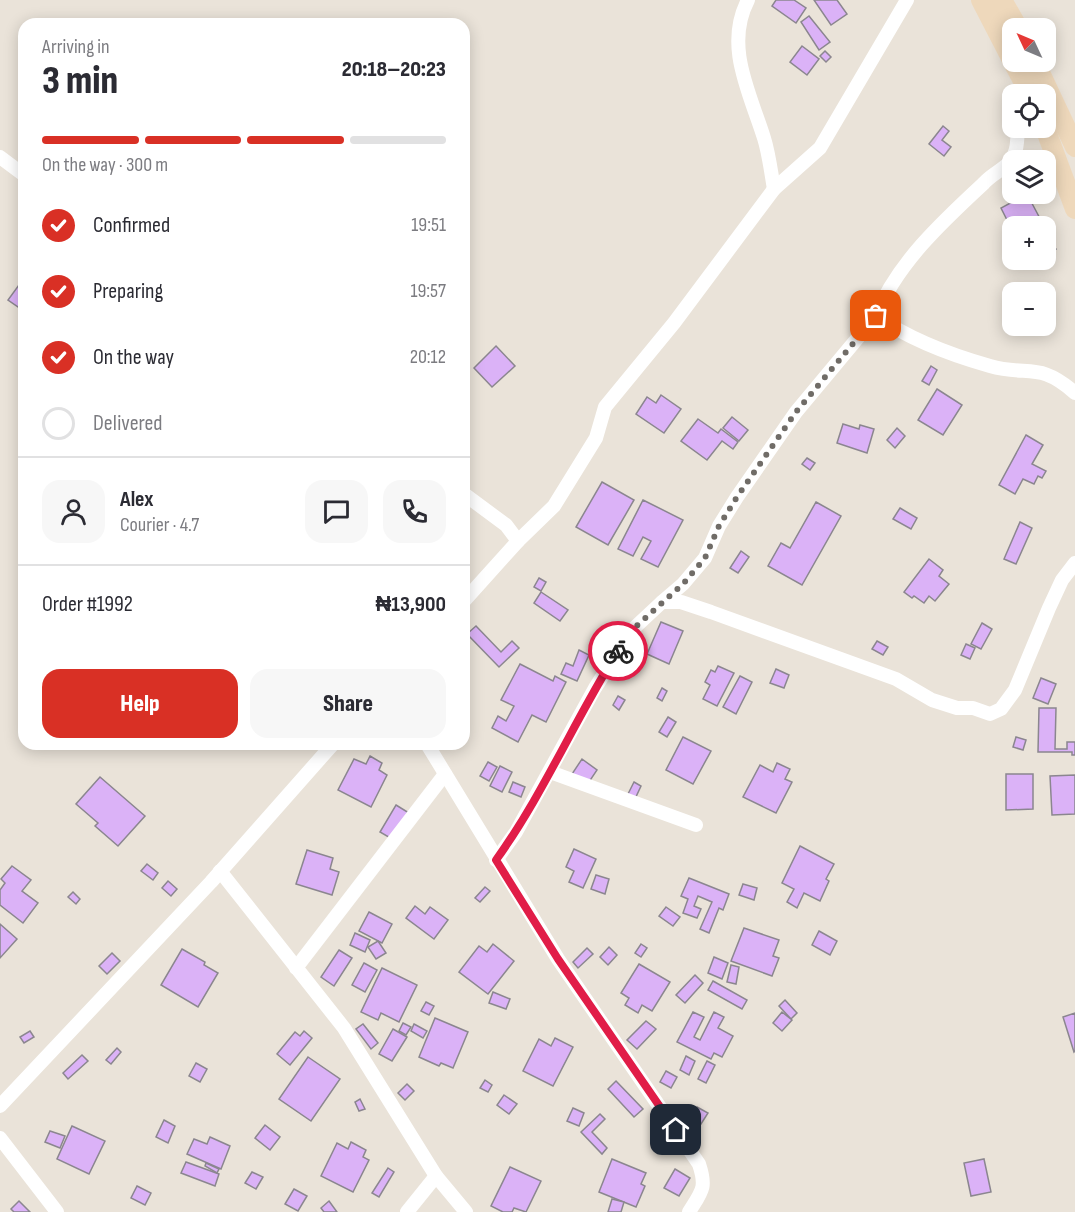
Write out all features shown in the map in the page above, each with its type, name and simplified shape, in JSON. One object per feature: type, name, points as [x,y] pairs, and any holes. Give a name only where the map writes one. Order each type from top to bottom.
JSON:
[{"type":"main road","points":[[981,0],[1002,40]]},
{"type":"main road","points":[[1002,0],[1012,18]]},
{"type":"main road","points":[[1040,72],[1075,147]]},
{"type":"main road","points":[[1049,138],[1075,209]]},
{"type":"street","points":[[748,0],[743,9],[737,36],[742,74],[765,140],[774,189]]},
{"type":"street","points":[[470,594],[518,541],[554,506],[596,438],[604,407],[674,323],[774,189],[820,148],[908,0]]},
{"type":"street","points":[[496,860],[516,832],[595,688],[632,630],[683,584],[705,558],[719,526],[737,497],[796,412],[876,316],[882,300],[911,258],[971,194],[1010,162],[1017,150],[1018,138]]},
{"type":"street","points":[[0,158],[18,171]]},
{"type":"street","points":[[876,316],[893,327],[931,344],[991,366],[1047,373],[1075,393]]},
{"type":"street","points":[[470,498],[506,525],[518,541]]},
{"type":"street","points":[[662,602],[681,602],[721,615],[896,679],[932,700],[957,708],[973,708],[990,714],[1001,709],[1015,690],[1062,580],[1075,563]]},
{"type":"street","points":[[0,1106],[220,871],[328,750]]},
{"type":"street","points":[[430,750],[558,959],[699,1164],[705,1181],[701,1193],[689,1212]]},
{"type":"street","points":[[550,772],[696,825]]},
{"type":"street","points":[[296,968],[444,774]]},
{"type":"street","points":[[220,871],[344,1028],[436,1176],[466,1212]]},
{"type":"street","points":[[0,1138],[57,1212]]},
{"type":"street","points":[[407,1212],[436,1176]]},
{"type":"building","points":[[776,0],[794,0],[806,8],[796,23],[772,6]]},
{"type":"building","points":[[814,0],[837,0],[847,14],[831,25]]},
{"type":"building","points":[[809,16],[830,42],[819,50],[801,22]]},
{"type":"building","points":[[802,46],[819,59],[807,75],[790,62]]},
{"type":"building","points":[[825,51],[831,57],[826,62],[820,56]]},
{"type":"building","points":[[943,126],[949,131],[942,140],[951,147],[944,156],[929,144]]},
{"type":"building","points":[[1008,204],[1032,204],[1039,216],[1005,216],[1001,208]]},
{"type":"building","points":[[18,286],[18,307],[8,300]]},
{"type":"building","points":[[496,346],[515,366],[492,387],[474,368]]},
{"type":"building","points":[[931,366],[937,370],[929,385],[922,381]]},
{"type":"building","points":[[937,389],[962,405],[943,435],[918,420]]},
{"type":"building","points":[[661,395],[681,409],[664,433],[636,414],[647,397],[656,403]]},
{"type":"building","points":[[732,417],[748,430],[739,441],[723,428]]},
{"type":"building","points":[[698,419],[718,433],[721,429],[738,442],[733,449],[722,441],[707,460],[681,441]]},
{"type":"building","points":[[843,424],[859,429],[860,425],[874,429],[867,453],[837,443]]},
{"type":"building","points":[[897,428],[905,436],[895,448],[887,440]]},
{"type":"building","points":[[1026,435],[1043,445],[1032,464],[1046,471],[1042,478],[1038,476],[1034,484],[1023,479],[1015,494],[999,485]]},
{"type":"building","points":[[807,458],[815,463],[810,470],[802,464]]},
{"type":"building","points":[[602,482],[634,500],[608,545],[576,527]]},
{"type":"building","points":[[643,500],[683,520],[658,567],[641,559],[651,541],[643,537],[633,556],[618,549]]},
{"type":"building","points":[[816,502],[841,516],[802,585],[768,566],[781,543],[790,548]]},
{"type":"building","points":[[900,508],[917,518],[911,529],[893,519]]},
{"type":"building","points":[[1020,522],[1032,528],[1016,564],[1004,559]]},
{"type":"building","points":[[741,551],[749,557],[738,573],[730,568]]},
{"type":"building","points":[[929,559],[943,570],[939,576],[949,584],[935,601],[929,596],[924,603],[904,592]]},
{"type":"building","points":[[539,578],[546,582],[541,591],[534,587]]},
{"type":"building","points":[[541,592],[568,610],[560,621],[534,603]]},
{"type":"building","points":[[661,622],[683,631],[669,664],[647,654]]},
{"type":"building","points":[[982,623],[992,629],[981,649],[971,644]]},
{"type":"building","points":[[476,626],[501,652],[512,641],[519,648],[499,667],[470,637],[470,631]]},
{"type":"building","points":[[877,641],[888,647],[883,655],[872,649]]},
{"type":"building","points":[[966,644],[975,648],[970,659],[961,655]]},
{"type":"building","points":[[579,650],[589,655],[577,681],[561,674],[566,663],[573,666]]},
{"type":"building","points":[[520,664],[553,681],[555,676],[566,682],[546,722],[532,715],[518,742],[492,728],[498,716],[506,721],[514,706],[501,700]]},
{"type":"building","points":[[718,666],[734,673],[717,706],[703,699],[710,685],[705,682],[711,670],[715,672]]},
{"type":"building","points":[[776,669],[789,675],[784,688],[770,683]]},
{"type":"building","points":[[740,676],[752,682],[736,714],[723,707]]},
{"type":"building","points":[[1041,678],[1056,684],[1048,704],[1033,698]]},
{"type":"building","points":[[662,688],[667,691],[662,701],[657,698]]},
{"type":"building","points":[[618,696],[625,700],[619,710],[613,705]]},
{"type":"building","points":[[1039,708],[1056,708],[1055,749],[1067,749],[1067,742],[1075,742],[1075,755],[1072,755],[1072,752],[1038,752]]},
{"type":"building","points":[[668,717],[676,722],[667,737],[659,732]]},
{"type":"building","points":[[683,737],[711,751],[693,784],[666,770]]},
{"type":"building","points":[[1016,737],[1026,740],[1023,750],[1013,747]]},
{"type":"building","points":[[370,756],[382,763],[379,770],[387,775],[371,807],[338,790],[354,759],[366,764]]},
{"type":"building","points":[[582,759],[597,770],[585,788],[570,777]]},
{"type":"building","points":[[488,762],[497,767],[489,781],[480,776]]},
{"type":"building","points":[[777,763],[790,769],[785,779],[792,782],[776,813],[743,797],[760,765],[773,772]]},
{"type":"building","points":[[500,766],[512,772],[502,792],[490,786]]},
{"type":"building","points":[[1006,774],[1033,774],[1033,809],[1006,810]]},
{"type":"building","points":[[1075,775],[1075,814],[1052,815],[1050,776]]},
{"type":"building","points":[[100,777],[145,816],[118,846],[95,826],[98,823],[76,804]]},
{"type":"building","points":[[513,782],[525,787],[521,797],[509,792]]},
{"type":"building","points":[[634,782],[641,786],[634,801],[626,798]]},
{"type":"building","points":[[396,805],[409,813],[392,839],[380,832]]},
{"type":"building","points":[[800,846],[834,864],[826,879],[829,881],[820,901],[804,893],[797,908],[787,902],[794,889],[782,883]]},
{"type":"building","points":[[574,849],[596,859],[583,888],[569,882],[574,871],[566,867]]},
{"type":"building","points":[[307,850],[333,858],[330,869],[339,872],[332,895],[296,884]]},
{"type":"building","points":[[147,864],[158,873],[153,880],[141,871]]},
{"type":"building","points":[[12,866],[31,880],[22,891],[38,903],[23,923],[0,905],[0,890],[5,883],[1,879]]},
{"type":"building","points":[[596,875],[609,879],[605,894],[591,889]]},
{"type":"building","points":[[689,878],[729,894],[723,910],[719,908],[709,933],[700,929],[712,902],[698,896],[694,906],[701,909],[697,918],[683,913],[688,899],[681,896]]},
{"type":"building","points":[[168,881],[177,889],[171,896],[162,888]]},
{"type":"building","points":[[743,884],[757,888],[754,900],[739,895]]},
{"type":"building","points":[[485,887],[490,891],[480,902],[475,898]]},
{"type":"building","points":[[73,892],[80,899],[76,904],[68,897]]},
{"type":"building","points":[[415,906],[425,914],[430,907],[448,920],[434,939],[406,918]]},
{"type":"building","points":[[666,907],[680,917],[673,926],[659,916]]},
{"type":"building","points":[[369,912],[392,924],[382,943],[359,931]]},
{"type":"building","points":[[0,924],[17,939],[0,958]]},
{"type":"building","points":[[744,928],[779,940],[773,956],[779,958],[772,976],[731,961]]},
{"type":"building","points":[[819,931],[837,941],[830,955],[812,945]]},
{"type":"building","points":[[355,933],[370,940],[365,952],[350,945]]},
{"type":"building","points":[[378,941],[386,953],[376,959],[368,947]]},
{"type":"building","points":[[493,944],[514,961],[488,994],[459,972],[479,946],[487,952]]},
{"type":"building","points":[[641,944],[647,948],[641,957],[635,953]]},
{"type":"building","points":[[609,947],[617,955],[608,965],[600,957]]},
{"type":"building","points":[[587,948],[593,954],[578,968],[573,962]]},
{"type":"building","points":[[182,949],[205,962],[204,965],[218,973],[198,1007],[161,985]]},
{"type":"building","points":[[339,950],[352,958],[334,986],[321,977]]},
{"type":"building","points":[[112,953],[120,961],[107,974],[99,966]]},
{"type":"building","points":[[714,957],[728,963],[722,979],[708,973]]},
{"type":"building","points":[[364,963],[377,970],[365,992],[352,985]]},
{"type":"building","points":[[639,964],[670,982],[652,1011],[642,1005],[638,1013],[625,1005],[629,998],[621,993]]},
{"type":"building","points":[[731,965],[739,967],[736,984],[727,982]]},
{"type":"building","points":[[382,968],[417,985],[399,1022],[381,1013],[378,1020],[361,1012]]},
{"type":"building","points":[[695,975],[703,983],[685,1003],[676,995]]},
{"type":"building","points":[[713,981],[747,1000],[742,1009],[708,990]]},
{"type":"building","points":[[493,992],[510,999],[506,1009],[489,1003]]},
{"type":"building","points":[[785,1000],[797,1013],[791,1019],[779,1006]]},
{"type":"building","points":[[426,1002],[434,1006],[429,1015],[421,1011]]},
{"type":"building","points":[[693,1012],[704,1017],[694,1037],[700,1040],[714,1012],[724,1017],[718,1028],[733,1036],[722,1057],[714,1053],[711,1059],[677,1042]]},
{"type":"building","points":[[782,1012],[792,1020],[782,1031],[773,1023]]},
{"type":"building","points":[[1075,1013],[1075,1051],[1074,1052],[1063,1017]]},
{"type":"building","points":[[435,1018],[468,1032],[453,1068],[441,1063],[439,1066],[419,1057]]},
{"type":"building","points":[[646,1021],[656,1029],[637,1049],[627,1040]]},
{"type":"building","points":[[403,1023],[411,1027],[406,1035],[399,1031]]},
{"type":"building","points":[[363,1024],[378,1043],[371,1049],[356,1029]]},
{"type":"building","points":[[414,1024],[427,1031],[423,1038],[411,1031]]},
{"type":"building","points":[[393,1029],[407,1037],[392,1061],[379,1054]]},
{"type":"building","points":[[30,1031],[34,1037],[24,1043],[20,1037]]},
{"type":"building","points":[[304,1031],[312,1038],[290,1065],[277,1054],[295,1032],[300,1036]]},
{"type":"building","points":[[555,1038],[573,1047],[553,1086],[523,1071],[539,1039],[551,1046]]},
{"type":"building","points":[[117,1048],[121,1052],[111,1064],[106,1060]]},
{"type":"building","points":[[82,1055],[88,1061],[68,1079],[63,1073]]},
{"type":"building","points":[[686,1056],[695,1061],[689,1075],[680,1070]]},
{"type":"building","points":[[308,1057],[340,1079],[311,1121],[279,1099]]},
{"type":"building","points":[[707,1061],[715,1065],[706,1083],[698,1079]]},
{"type":"building","points":[[196,1063],[207,1069],[200,1082],[189,1076]]},
{"type":"building","points":[[666,1071],[677,1077],[671,1088],[660,1082]]},
{"type":"building","points":[[485,1080],[492,1085],[488,1092],[480,1088]]},
{"type":"building","points":[[616,1081],[643,1109],[634,1117],[608,1089]]},
{"type":"building","points":[[407,1084],[414,1091],[405,1100],[398,1093]]},
{"type":"building","points":[[504,1095],[517,1104],[509,1114],[497,1105]]},
{"type":"building","points":[[360,1099],[365,1109],[359,1111],[355,1102]]},
{"type":"building","points":[[697,1107],[708,1113],[701,1124],[691,1117]]},
{"type":"building","points":[[573,1108],[584,1113],[579,1126],[567,1121]]},
{"type":"building","points":[[600,1114],[605,1119],[592,1132],[607,1148],[602,1154],[581,1132]]},
{"type":"building","points":[[164,1120],[175,1126],[168,1143],[156,1137]]},
{"type":"building","points":[[265,1125],[280,1137],[270,1150],[255,1138]]},
{"type":"building","points":[[72,1126],[105,1141],[89,1174],[57,1159]]},
{"type":"building","points":[[50,1131],[65,1136],[60,1148],[45,1142]]},
{"type":"building","points":[[210,1137],[230,1146],[221,1169],[187,1154],[194,1139],[207,1144]]},
{"type":"building","points":[[351,1142],[366,1150],[363,1157],[369,1160],[353,1192],[321,1176],[337,1143],[348,1149]]},
{"type":"building","points":[[612,1159],[646,1173],[641,1184],[645,1186],[636,1207],[599,1192]]},
{"type":"building","points":[[984,1159],[991,1192],[971,1196],[964,1163]]},
{"type":"building","points":[[186,1162],[219,1174],[215,1186],[181,1173]]},
{"type":"building","points":[[206,1163],[219,1169],[217,1173],[205,1166]]},
{"type":"building","points":[[510,1167],[541,1181],[526,1212],[514,1208],[512,1212],[503,1212],[491,1206]]},
{"type":"building","points":[[388,1168],[394,1172],[379,1197],[372,1193]]},
{"type":"building","points":[[675,1169],[690,1178],[679,1196],[664,1188]]},
{"type":"building","points":[[252,1172],[263,1177],[256,1189],[245,1183]]},
{"type":"building","points":[[137,1186],[151,1193],[145,1205],[131,1198]]},
{"type":"building","points":[[294,1189],[307,1196],[298,1211],[285,1204]]},
{"type":"building","points":[[612,1199],[624,1202],[621,1212],[608,1212]]},
{"type":"building","points":[[19,1201],[30,1212],[14,1212],[11,1209]]},
{"type":"building","points":[[329,1201],[337,1212],[324,1212],[321,1208]]},
{"type":"way so far","points":[[618,651],[645,616],[683,584],[705,558],[719,526],[737,497],[796,412],[876,316]]},
{"type":"route","points":[[618,651],[595,688],[516,832],[496,860],[558,959],[676,1130]]}]
